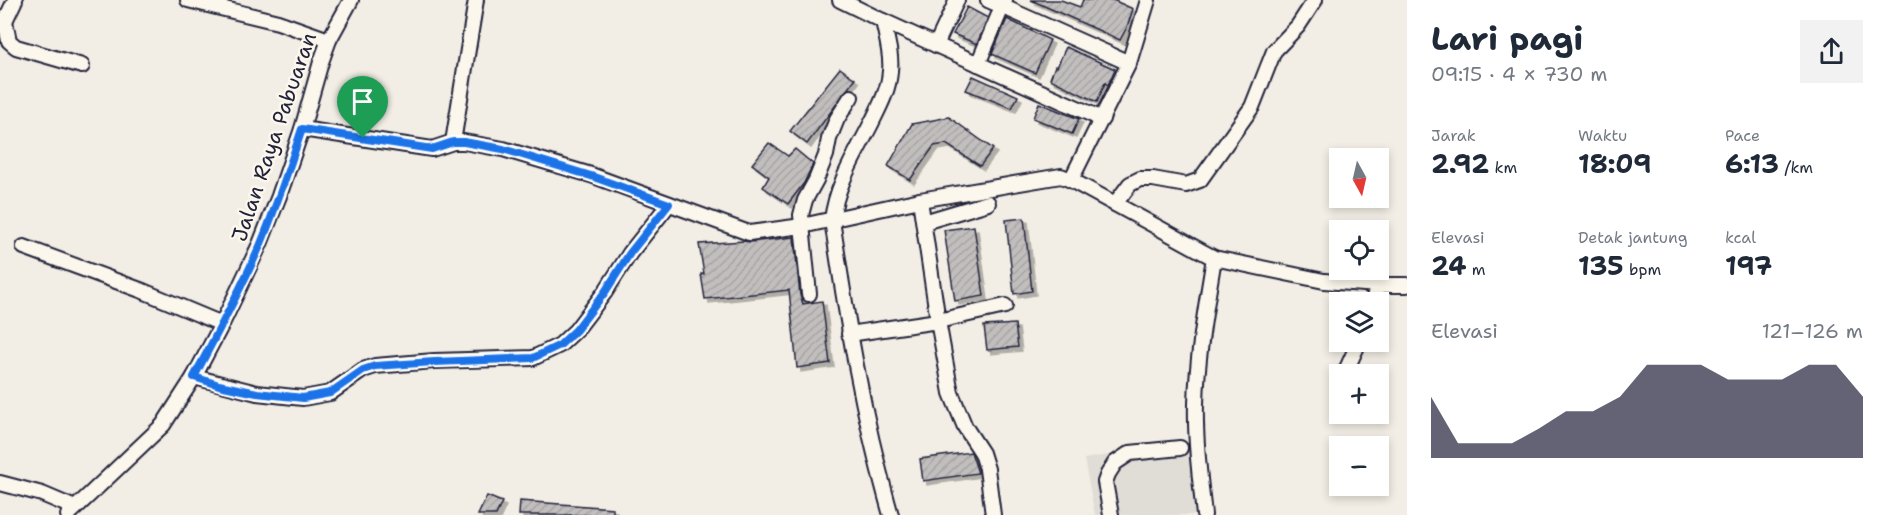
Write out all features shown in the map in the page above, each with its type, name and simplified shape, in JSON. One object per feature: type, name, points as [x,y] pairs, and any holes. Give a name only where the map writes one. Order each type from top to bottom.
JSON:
[{"type":"street","points":[[15,0],[2,22],[9,41],[16,47],[82,66]]},
{"type":"street","points":[[188,0],[278,22],[329,40]]},
{"type":"street","name":"Jalan Raya Pabuaran","points":[[72,511],[163,425],[194,377],[260,244],[302,129],[329,40],[351,0]]},
{"type":"street","points":[[453,142],[476,0]]},
{"type":"street","points":[[840,0],[1102,119]]},
{"type":"street","points":[[936,45],[957,0]]},
{"type":"street","points":[[988,0],[1003,3],[1129,63]]},
{"type":"street","points":[[1071,180],[1129,63],[1148,0]]},
{"type":"street","points":[[1115,204],[1130,184],[1140,179],[1186,185],[1200,180],[1252,107],[1274,51],[1298,26],[1315,0]]},
{"type":"street","points":[[978,64],[1003,3]]},
{"type":"street","points":[[883,21],[891,68],[888,85],[880,107],[839,190],[832,220],[849,334],[876,459],[891,515]]},
{"type":"street","points":[[809,294],[801,215],[837,119],[851,97]]},
{"type":"street","points":[[302,129],[432,149],[453,142],[475,143],[503,149],[591,176],[749,233],[802,226],[920,200],[1056,176],[1071,180],[1214,258],[1324,281],[1407,285]]},
{"type":"street","points":[[920,200],[951,393],[965,427],[982,453],[987,468],[993,515]]},
{"type":"street","points":[[924,222],[987,203]]},
{"type":"street","points":[[194,377],[257,393],[303,398],[330,393],[363,370],[375,366],[533,358],[560,345],[576,330],[605,292],[630,253],[669,204]]},
{"type":"street","points":[[24,247],[143,291],[222,324]]},
{"type":"street","points":[[1204,515],[1197,452],[1197,383],[1200,342],[1214,258]]},
{"type":"street","points":[[1376,292],[1378,285]]},
{"type":"street","points":[[849,334],[938,321],[1005,306]]},
{"type":"street","points":[[1111,515],[1105,483],[1115,463],[1130,453],[1180,447]]},
{"type":"street","points":[[0,483],[42,494],[72,511]]},
{"type":"shaded area","points":[[1194,441],[1204,515],[1095,515],[1084,459]]},
{"type":"building","points":[[1031,0],[1061,0],[1080,7],[1083,0],[1113,0],[1133,9],[1120,40]]},
{"type":"building","points":[[967,7],[988,18],[977,44],[953,34]]},
{"type":"building","points":[[1007,19],[1050,40],[1035,73],[992,54]]},
{"type":"building","points":[[1066,47],[1115,69],[1108,85],[1105,83],[1097,102],[1050,79]]},
{"type":"building","points":[[840,68],[855,79],[807,144],[790,131]]},
{"type":"building","points":[[973,76],[1018,96],[1012,108],[966,90]]},
{"type":"building","points":[[1039,103],[1079,119],[1072,134],[1033,118]]},
{"type":"building","points":[[949,117],[993,149],[980,166],[946,144],[934,146],[910,180],[888,166],[912,124]]},
{"type":"building","points":[[769,143],[788,156],[795,149],[813,164],[804,183],[788,204],[763,187],[769,177],[752,164]]},
{"type":"building","points":[[1024,218],[1032,291],[1014,294],[1006,220]]},
{"type":"building","points":[[974,226],[984,296],[955,301],[944,230]]},
{"type":"building","points":[[794,237],[800,295],[803,304],[822,301],[830,363],[797,368],[789,290],[705,299],[699,244]]},
{"type":"building","points":[[1015,324],[1018,347],[987,350],[984,326]]},
{"type":"building","points":[[971,452],[978,473],[923,481],[920,459]]},
{"type":"building","points":[[487,496],[502,502],[496,515],[478,515]]},
{"type":"building","points":[[520,501],[613,508],[613,515],[519,515]]},
{"type":"route","points":[[302,129],[363,138],[432,149],[453,142],[464,142],[503,149],[591,176],[669,204],[630,253],[605,292],[576,330],[560,345],[533,358],[375,366],[363,370],[330,393],[303,398],[257,393],[194,377],[260,244],[302,129]]}]
